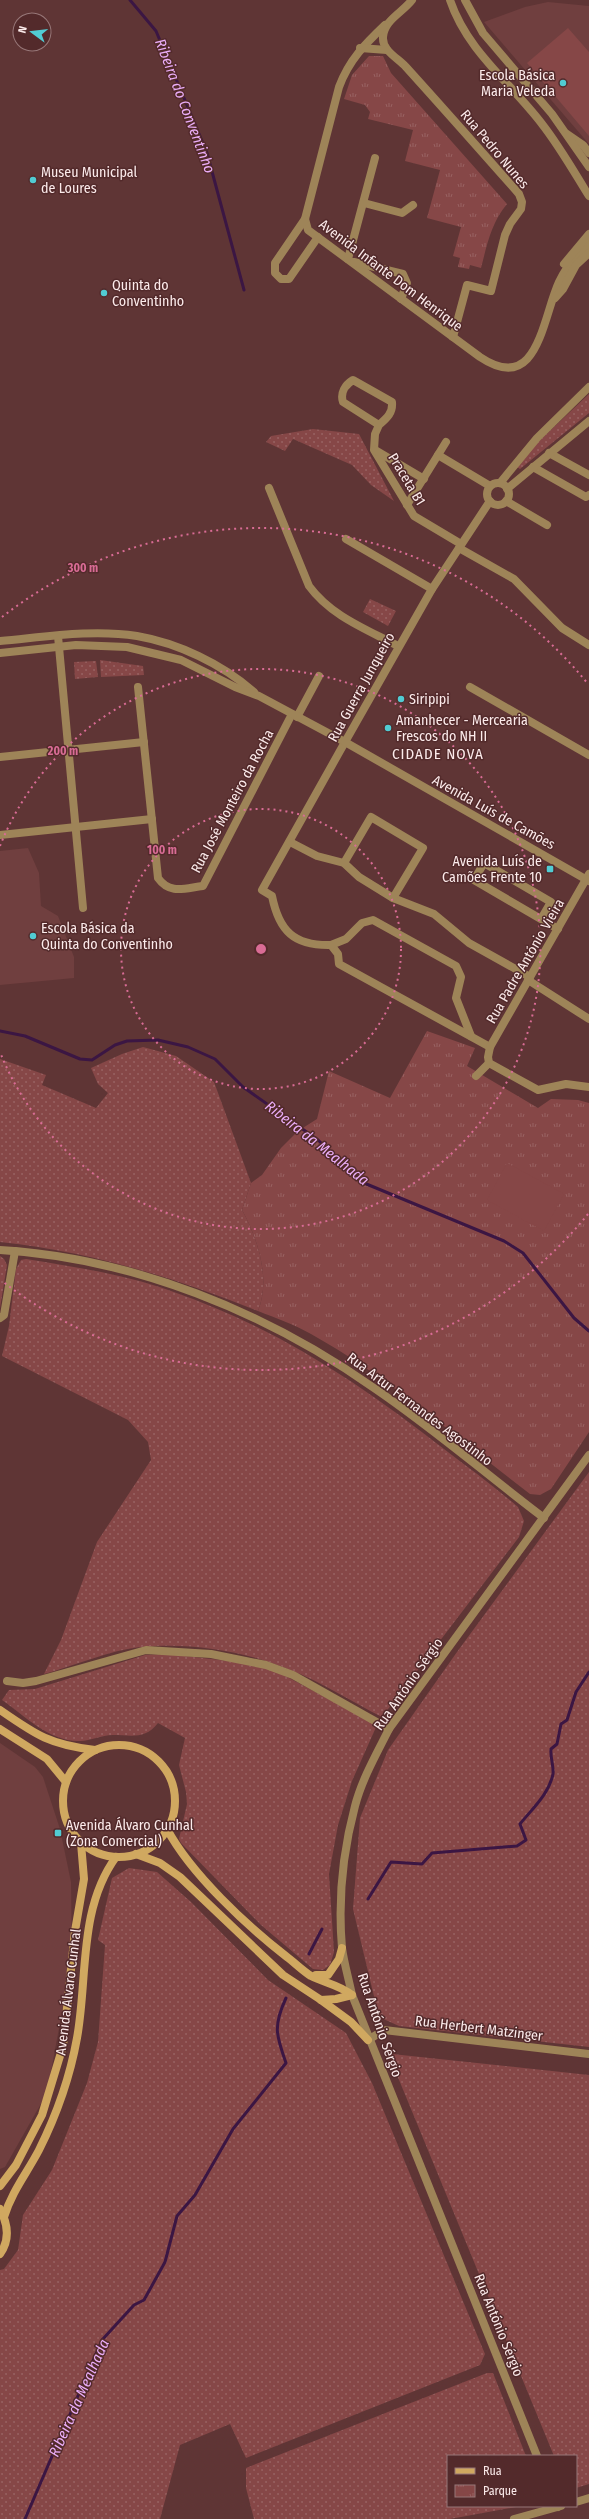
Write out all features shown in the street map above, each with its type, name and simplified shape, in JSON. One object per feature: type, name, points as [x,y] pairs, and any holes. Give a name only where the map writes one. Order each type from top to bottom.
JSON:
[{"type":"main road","points":[[0,1710],[40,1737],[70,1747],[95,1750]]},
{"type":"main road","points":[[0,1729],[47,1759],[66,1782]]},
{"type":"main road","points":[[127,1745],[146,1751],[156,1759],[168,1774],[174,1792],[174,1811],[167,1829],[159,1840],[136,1854],[116,1857],[96,1854],[81,1843],[68,1826],[64,1815],[63,1798],[66,1782],[73,1769],[83,1758],[95,1750],[108,1746],[127,1745]]},
{"type":"main road","points":[[167,1829],[178,1849],[220,1896],[272,1946],[311,1976],[343,1988],[352,1995]]},
{"type":"main road","name":"Avenida Álvaro Cunhal","points":[[0,2186],[16,2165],[42,2115],[63,2046],[75,1931],[83,1884],[81,1843]]},
{"type":"main road","points":[[136,1854],[160,1863],[180,1877],[283,1975],[321,2000],[368,2040]]},
{"type":"main road","name":"Avenida Álvaro Cunhal","points":[[4,2217],[11,2196],[38,2152],[65,2090],[78,2037],[92,1909],[100,1881],[116,1857]]},
{"type":"main road","points":[[311,1976],[328,1975],[339,1959],[342,1948]]},
{"type":"main road","points":[[321,2000],[336,1999],[352,1995]]},
{"type":"main road","points":[[0,2209],[8,2229],[6,2241],[0,2254]]},
{"type":"street","points":[[360,48],[387,50],[383,38],[385,25],[412,0]]},
{"type":"street","points":[[450,0],[467,36],[498,76],[542,124],[589,196]]},
{"type":"street","points":[[465,0],[483,33],[552,114],[589,167]]},
{"type":"street","name":"Avenida Infante Dom Henrique","points":[[385,25],[360,48],[344,72],[306,219],[308,230],[350,260],[452,338],[490,364],[510,369],[519,366],[528,360],[538,345],[551,301],[563,273],[578,253],[589,244]]},
{"type":"street","name":"Rua Pedro Nunes","points":[[387,50],[403,63],[519,194],[522,202],[517,216],[510,224],[506,235],[491,291],[467,286],[452,338]]},
{"type":"street","points":[[566,133],[583,145],[589,153]]},
{"type":"street","points":[[375,158],[350,260],[403,274],[407,283],[401,299]]},
{"type":"street","points":[[364,203],[402,213],[413,205]]},
{"type":"street","points":[[306,219],[275,263],[275,273],[281,279],[289,279],[318,237]]},
{"type":"street","name":"Avenida Infante Dom Henrique","points":[[551,301],[552,287],[560,269],[574,248],[589,234]]},
{"type":"street","name":"Avenida Infante Dom Henrique","points":[[551,301],[563,289],[576,265],[589,253]]},
{"type":"street","name":"Praceta B1","points":[[379,425],[343,402],[342,393],[348,383],[353,380],[360,382],[392,402],[390,416],[379,425],[375,434],[374,450],[414,516],[514,579],[562,628],[589,645]]},
{"type":"street","points":[[438,455],[490,486],[500,483],[537,438],[589,387]]},
{"type":"street","points":[[507,488],[549,453],[587,425]]},
{"type":"street","points":[[407,505],[446,442]]},
{"type":"street","points":[[374,450],[424,478]]},
{"type":"street","points":[[549,453],[589,475]]},
{"type":"street","points":[[533,467],[586,496],[589,495]]},
{"type":"street","points":[[490,486],[487,495],[490,501],[496,505],[506,501],[508,495],[507,488],[500,483]]},
{"type":"street","points":[[269,488],[309,586],[319,599],[332,610],[398,646]]},
{"type":"street","name":"Rua Guerra Junqueiro","points":[[331,945],[314,945],[294,938],[281,926],[272,896],[262,890],[398,646],[432,589],[490,501]]},
{"type":"street","points":[[506,501],[547,525]]},
{"type":"street","points":[[346,539],[432,589]]},
{"type":"street","name":"Avenida Luís de Camões","points":[[0,641],[77,634],[137,636],[187,650],[239,679],[259,696]]},
{"type":"street","points":[[58,636],[83,908]]},
{"type":"street","name":"Avenida Luís de Camões","points":[[0,653],[59,647],[127,647],[180,660],[235,687],[259,696],[345,742],[588,878]]},
{"type":"street","points":[[294,716],[319,676]]},
{"type":"street","points":[[0,835],[152,819],[138,687]]},
{"type":"street","points":[[470,687],[589,754]]},
{"type":"street","name":"Rua José Monteiro da Rocha","points":[[152,819],[158,878],[164,887],[173,889],[202,886],[294,716]]},
{"type":"street","points":[[0,757],[144,742]]},
{"type":"street","points":[[344,863],[371,817],[423,848],[393,898]]},
{"type":"street","points":[[290,842],[317,856],[344,863],[359,877],[393,898],[409,902],[434,914],[469,943],[529,979],[589,1019]]},
{"type":"street","points":[[541,919],[551,902],[484,864],[474,880],[558,929]]},
{"type":"street","name":"Rua Padre António Vieira","points":[[489,1064],[488,1057],[490,1048],[588,878]]},
{"type":"street","points":[[471,1036],[456,998],[461,977],[456,966],[373,920],[362,923],[346,939],[331,945],[338,954],[339,964],[471,1036],[490,1048]]},
{"type":"street","points":[[476,1076],[489,1064],[538,1090],[566,1084],[589,1087]]},
{"type":"street","name":"Rua Artur Fernandes Agostinho","points":[[0,1250],[15,1251],[106,1266],[170,1284],[215,1301],[286,1334],[375,1388],[544,1518]]},
{"type":"street","points":[[0,1318],[4,1315],[15,1251]]},
{"type":"street","name":"Rua António Sérgio","points":[[537,2455],[368,2040],[352,1995],[342,1948],[342,1901],[345,1855],[355,1805],[371,1764],[389,1729],[589,1455]]},
{"type":"street","points":[[7,1681],[23,1683],[36,1681],[146,1650],[211,1654],[266,1664],[293,1675],[389,1729]]},
{"type":"street","name":"Rua Herbert Matzinger","points":[[368,2040],[384,2030],[589,2054]]},
{"type":"street","points":[[577,2502],[589,2498]]},
{"type":"street","points":[[514,2519],[556,2507]]},
{"type":"shaded area","name":"Escola Básica Maria Veleda","points":[[548,2],[589,6],[589,144],[484,22],[525,7]]},
{"type":"shaded area","name":"Escola Básica da Quinta do Conventinho","points":[[28,848],[39,873],[41,906],[58,916],[74,957],[74,978],[0,985],[0,851]]},
{"type":"shaded area","points":[[0,1743],[35,1767],[43,1777],[60,1829],[71,1882],[72,1958],[47,2093],[5,2167],[0,2169]]},
{"type":"green space","points":[[568,28],[589,52],[589,136],[527,63]]},
{"type":"green space","points":[[369,56],[383,56],[391,73],[507,204],[493,227],[481,268],[470,265],[469,269],[458,267],[460,258],[453,256],[461,227],[427,218],[440,170],[405,161],[413,130],[368,119],[370,112],[365,105],[344,99],[352,75]]},
{"type":"green space","points":[[589,394],[589,413],[520,469],[517,467],[537,443]]},
{"type":"green space","points":[[313,429],[359,434],[394,501],[371,485],[352,465],[293,439],[285,451],[266,442],[271,436]]},
{"type":"green space","points":[[370,599],[396,611],[388,626],[363,612]]},
{"type":"green space","points":[[100,660],[143,666],[144,675],[101,677]]},
{"type":"green space","points":[[96,661],[98,677],[75,679],[74,662]]},
{"type":"green space","points":[[427,1031],[475,1048],[467,1066],[538,1108],[551,1099],[578,1100],[589,1103],[589,1432],[551,1489],[540,1495],[530,1494],[396,1389],[340,1351],[311,1334],[258,1311],[262,1299],[263,1286],[261,1259],[258,1246],[242,1210],[251,1183],[262,1175],[281,1148],[298,1131],[317,1119],[329,1071],[390,1098]]},
{"type":"green space","points":[[143,1047],[176,1056],[214,1082],[251,1183],[242,1210],[258,1246],[261,1259],[263,1286],[262,1299],[258,1311],[195,1287],[100,1259],[34,1246],[0,1242],[0,1059],[46,1075],[42,1085],[96,1108],[108,1093],[98,1084],[91,1068],[122,1054]]},
{"type":"green space","points":[[507,1163],[564,1194],[544,1231],[487,1200]]},
{"type":"green space","points":[[0,1256],[4,1259],[7,1265],[0,1308]]},
{"type":"green space","points":[[26,1259],[99,1272],[153,1285],[209,1305],[245,1321],[314,1358],[380,1401],[412,1424],[518,1507],[524,1521],[519,1537],[382,1717],[325,1686],[273,1663],[236,1653],[198,1647],[160,1646],[141,1647],[117,1651],[44,1674],[61,1640],[97,1542],[151,1460],[148,1442],[128,1420],[2,1356],[9,1326],[16,1269],[21,1260]]},
{"type":"green space","points":[[589,1472],[589,2047],[399,2026],[379,2017],[353,1909],[360,1818],[388,1750],[457,1652]]},
{"type":"green space","points":[[167,1654],[247,1663],[278,1672],[377,1725],[352,1781],[338,1825],[329,1874],[334,1952],[330,1965],[323,1970],[313,1969],[261,1925],[181,1843],[179,1839],[187,1804],[186,1792],[179,1765],[185,1738],[158,1723],[148,1732],[143,1734],[132,1736],[109,1735],[84,1741],[69,1740],[48,1733],[2,1700],[9,1690],[35,1689],[145,1655]]},
{"type":"green space","points":[[129,1868],[157,1872],[191,1902],[268,1980],[346,2033],[372,2083],[485,2354],[480,2365],[246,2458],[230,2424],[180,2445],[160,2519],[0,2519],[0,2270],[4,2269],[18,2250],[23,2215],[52,2170],[87,2083],[98,2042],[105,1945],[98,1940],[112,1878]]},
{"type":"green space","points":[[392,2054],[589,2075],[589,2484],[577,2488],[577,2455],[554,2455],[390,2058]]},
{"type":"green space","points":[[487,2373],[493,2373],[526,2455],[447,2455],[447,2507],[516,2507],[450,2519],[254,2519],[246,2488],[246,2468]]},
{"type":"waterway","name":"Ribeira do Conventinho","points":[[130,0],[156,31],[207,153],[244,290]]},
{"type":"waterway","name":"Ribeira da Mealhada","points":[[0,1031],[25,1036],[80,1059],[92,1060],[115,1045],[127,1041],[158,1040],[188,1047],[215,1059],[243,1087],[318,1140],[364,1183],[504,1241],[523,1253],[574,1318],[589,1331]]},
{"type":"waterway","name":"Ribeira da Mealhada","points":[[368,1899],[391,1862],[422,1864],[432,1853],[517,1846],[526,1840],[520,1824],[540,1801],[548,1788],[553,1774],[551,1749],[557,1744],[561,1724],[567,1720],[576,1692],[589,1672]]},
{"type":"waterway","name":"Ribeira da Mealhada","points":[[309,1954],[322,1929]]},
{"type":"waterway","name":"Ribeira da Mealhada","points":[[25,2519],[102,2340],[134,2305],[144,2300],[165,2262],[177,2216],[195,2195],[233,2129],[286,2063],[277,2030],[279,2016],[286,1998]]},
{"type":"place","name":"Escola Básica Maria Veleda","points":[[563,83]]},
{"type":"place","name":"Museu Municipal de Loures","points":[[33,180]]},
{"type":"place","name":"Quinta do Conventinho","points":[[104,293]]},
{"type":"place","name":"Siripipi","points":[[401,699]]},
{"type":"place","name":"Amanhecer - Mercearia Frescos do NH II","points":[[388,728]]},
{"type":"place","name":"Avenida Luís de Camões Frente 10","points":[[550,869]]},
{"type":"place","name":"Escola Básica da Quinta do Conventinho","points":[[33,936]]},
{"type":"place","name":"Avenida Álvaro Cunhal (Zona Comercial)","points":[[58,1833]]},
{"type":"district","name":"CIDADE NOVA","points":[[438,754]]}]
